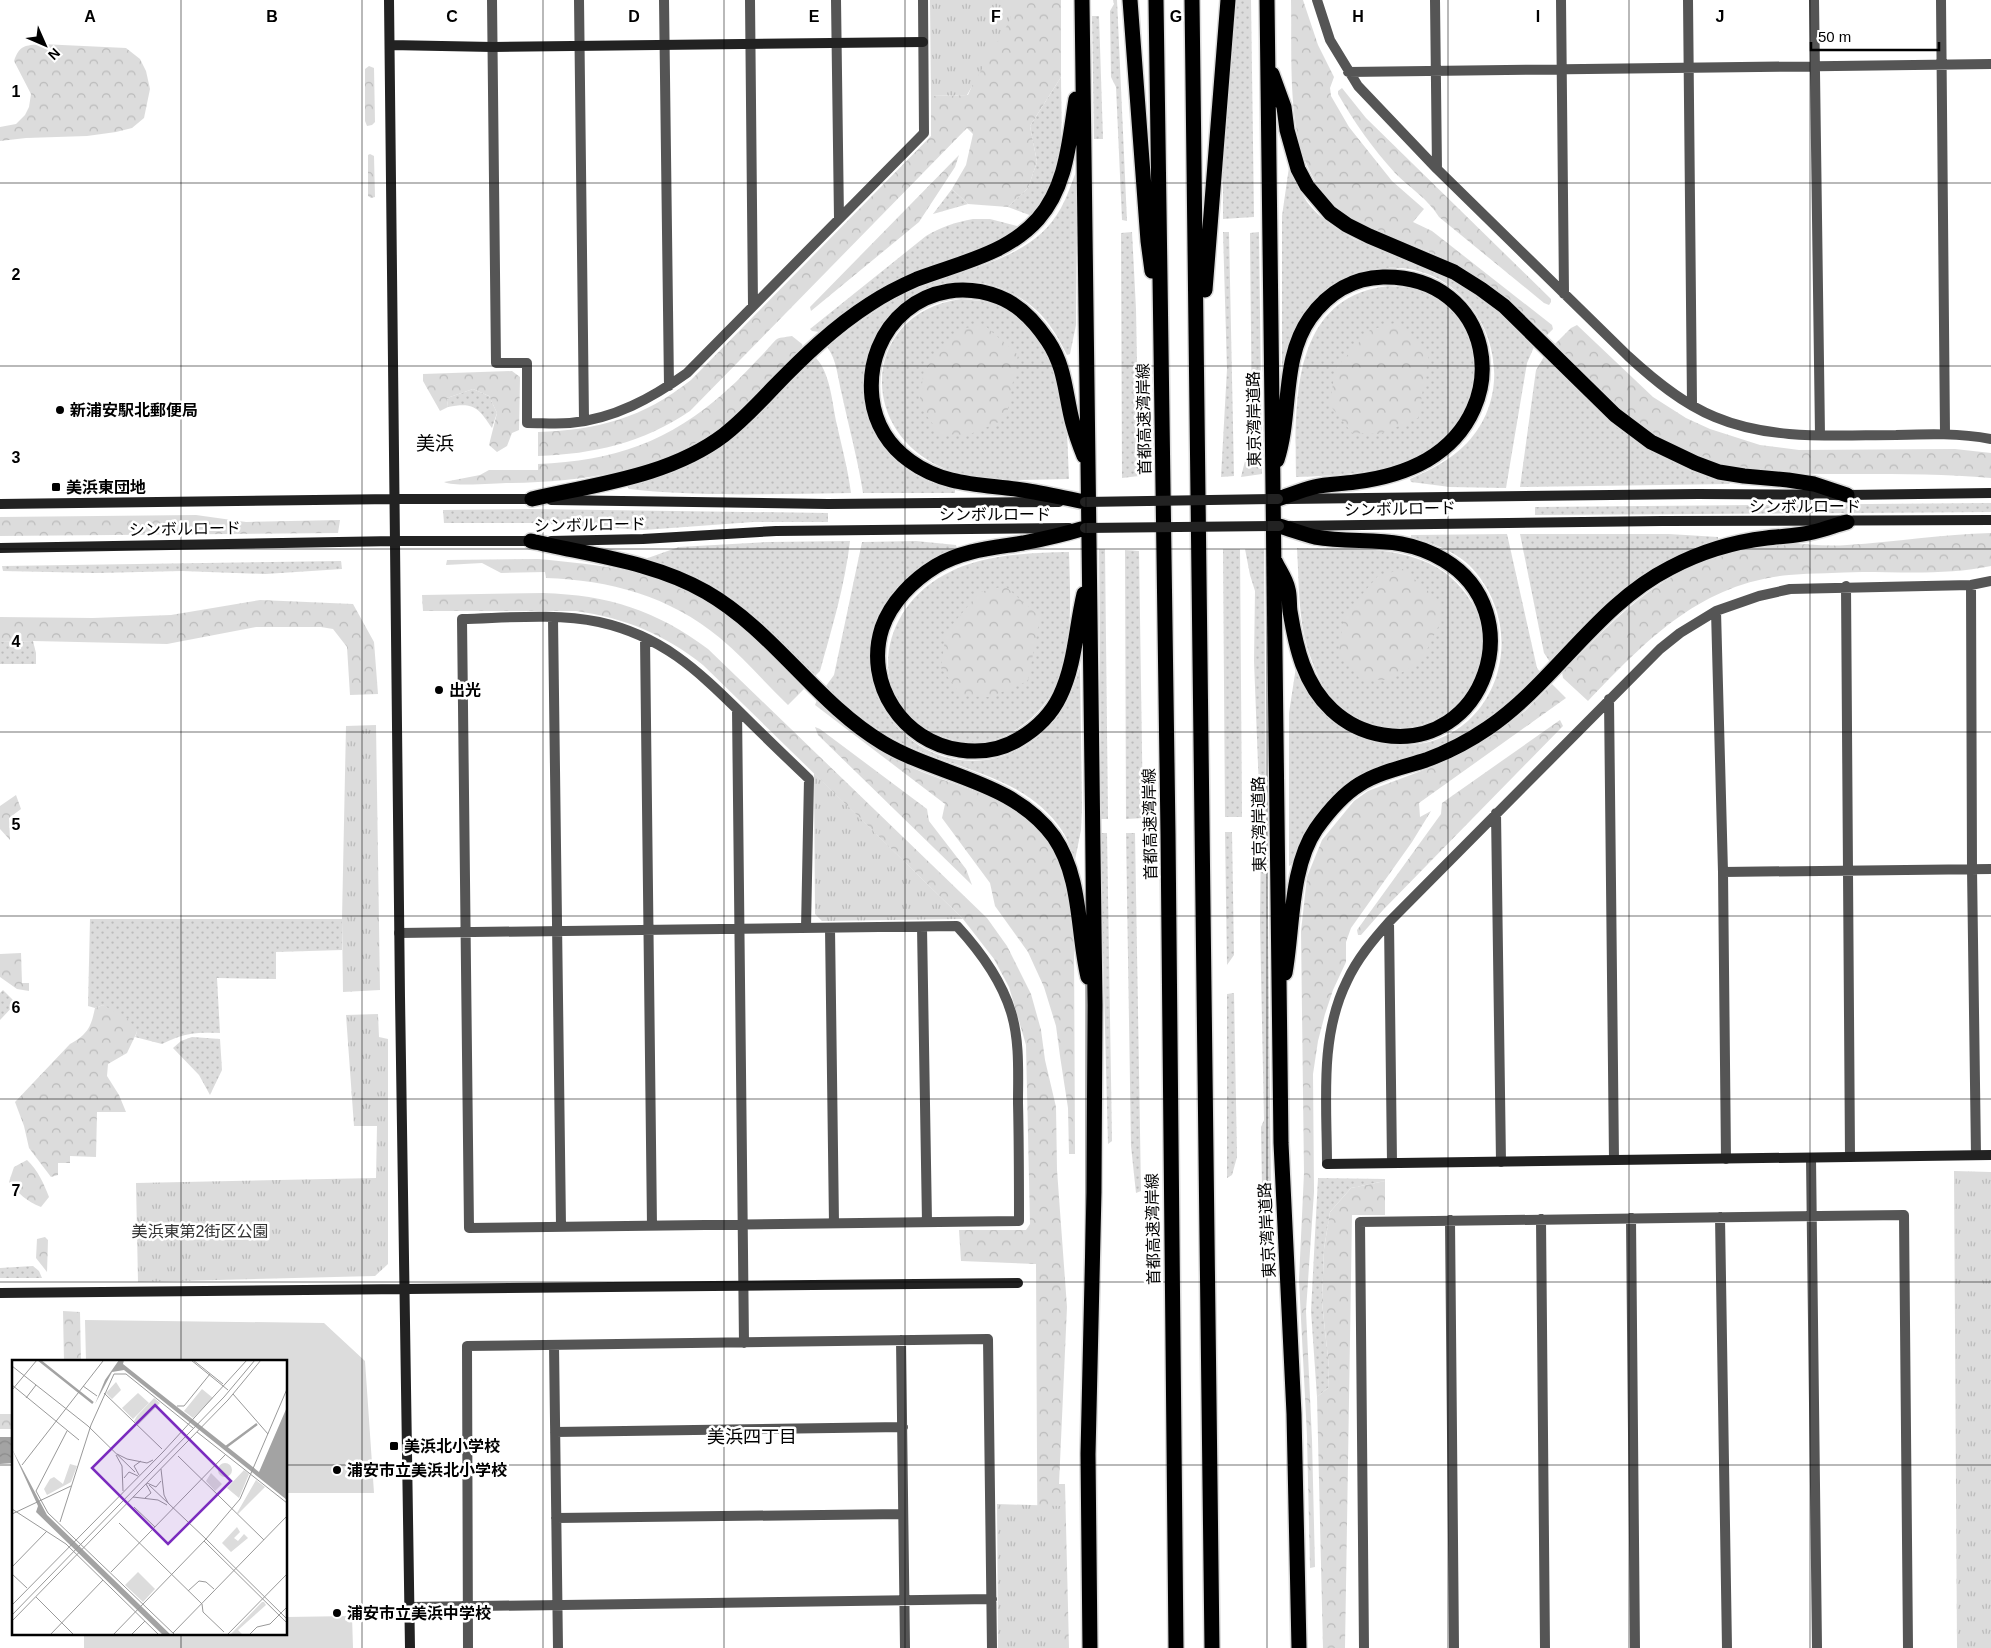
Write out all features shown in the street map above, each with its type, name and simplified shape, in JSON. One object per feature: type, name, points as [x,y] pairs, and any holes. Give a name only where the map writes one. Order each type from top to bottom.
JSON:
[{"type":"highway","points":[[1082,0],[1095,1005],[1094,1192],[1088,1454],[1090,1648]]},
{"type":"highway","points":[[1130,0],[1148,241],[1161,340]]},
{"type":"highway","name":"首都高速湾岸線","points":[[1156,0],[1168,834],[1176,1648]]},
{"type":"highway","points":[[1192,0],[1198,365],[1212,1648]]},
{"type":"highway","points":[[1198,365],[1210,244],[1228,0]]},
{"type":"highway","name":"東京湾岸道路","points":[[1267,0],[1282,1190],[1294,1414],[1299,1648]]},
{"type":"highway","points":[[532,499],[652,471],[701,450],[725,434],[820,342],[846,320],[870,304],[917,280],[984,255],[1006,245],[1022,234],[1047,208],[1062,176],[1067,159],[1083,60]]},
{"type":"highway","points":[[1268,63],[1284,107],[1291,148],[1298,169],[1307,186],[1330,213],[1347,225],[1454,272],[1481,289],[1504,306],[1615,415],[1633,430],[1672,453],[1719,472],[1814,484],[1846,495]]},
{"type":"highway","points":[[1272,472],[1282,442],[1290,372],[1298,342],[1310,319],[1324,302],[1343,287],[1354,282],[1378,278],[1409,279],[1432,286],[1448,297],[1469,320],[1479,342],[1482,354],[1483,376],[1474,410],[1462,430],[1447,446],[1426,461],[1410,468],[1375,478],[1314,487],[1278,499]]},
{"type":"highway","points":[[1085,502],[1022,490],[952,481],[924,470],[899,452],[885,436],[876,417],[871,388],[873,364],[881,340],[896,319],[915,304],[943,293],[961,291],[990,294],[1005,300],[1030,318],[1050,343],[1065,380],[1073,423],[1088,470]]},
{"type":"highway","points":[[1279,1007],[1290,948],[1294,897],[1299,874],[1314,831],[1344,796],[1360,784],[1382,774],[1450,750],[1489,727],[1530,692],[1618,604],[1652,577],[1695,556],[1724,546],[1812,532],[1847,522]]},
{"type":"highway","points":[[1274,558],[1288,588],[1297,648],[1310,683],[1321,698],[1345,721],[1375,733],[1391,736],[1421,734],[1449,722],[1461,711],[1481,686],[1487,670],[1491,640],[1486,610],[1472,585],[1460,572],[1445,561],[1411,546],[1387,541],[1315,536],[1278,526]]},
{"type":"highway","points":[[1085,528],[1054,537],[988,547],[953,558],[920,577],[904,592],[891,609],[882,628],[878,659],[879,674],[882,689],[890,704],[905,723],[921,737],[948,748],[984,751],[998,748],[1013,742],[1038,726],[1049,714],[1060,697],[1068,676],[1090,566]]},
{"type":"highway","points":[[532,541],[650,568],[686,582],[707,593],[745,620],[838,710],[868,734],[902,754],[996,791],[1028,810],[1040,820],[1054,838],[1070,873],[1078,906],[1084,960],[1095,1005]]},
{"type":"main road","points":[[389,0],[399,933],[410,1648]]},
{"type":"main road","points":[[390,45],[493,47],[923,42]]},
{"type":"main road","name":"シンボルロード","points":[[0,504],[394,499],[532,499],[828,504],[1698,494],[1846,495],[1991,493]]},
{"type":"main road","name":"シンボルロード","points":[[0,548],[643,539],[776,531],[829,530],[1662,521],[1847,522],[1991,520]]},
{"type":"main road","points":[[1328,1164],[1991,1155]]},
{"type":"main road","points":[[0,1293],[1018,1282]]},
{"type":"street","points":[[492,0],[496,363],[527,363],[527,423],[570,422],[611,414],[634,406],[669,386],[687,373],[924,133],[923,0]]},
{"type":"street","points":[[579,0],[584,420]]},
{"type":"street","points":[[664,0],[669,386]]},
{"type":"street","points":[[750,0],[753,306]]},
{"type":"street","points":[[836,0],[839,219]]},
{"type":"street","points":[[1317,0],[1330,40],[1358,86],[1437,169],[1564,294],[1662,385],[1715,417],[1762,431],[1802,436],[1945,434],[1991,439]]},
{"type":"street","points":[[1435,0],[1437,169]]},
{"type":"street","points":[[1561,0],[1564,294]]},
{"type":"street","points":[[1688,0],[1692,404]]},
{"type":"street","points":[[1814,0],[1820,435]]},
{"type":"street","points":[[1940,0],[1945,434]]},
{"type":"street","points":[[1348,72],[1991,64]]},
{"type":"street","points":[[1328,1164],[1327,1073],[1329,1044],[1335,1015],[1346,982],[1363,953],[1389,922],[1660,649],[1680,633],[1716,611],[1759,596],[1790,589],[1846,586],[1972,585],[1991,580]]},
{"type":"street","points":[[1972,585],[1972,869],[1976,1155]]},
{"type":"street","points":[[1846,586],[1850,1157]]},
{"type":"street","points":[[1716,611],[1723,872],[1726,1159]]},
{"type":"street","points":[[399,933],[466,932],[740,929],[806,928],[830,928],[922,926],[957,926],[974,944],[986,962],[1001,986],[1012,1014],[1017,1042],[1019,1221],[469,1228],[466,932],[462,619],[554,618],[598,622],[664,646],[686,661],[809,779],[806,928]]},
{"type":"street","points":[[554,618],[560,1226]]},
{"type":"street","points":[[645,638],[652,1226]]},
{"type":"street","points":[[1609,699],[1614,1160]]},
{"type":"street","points":[[737,709],[744,1343]]},
{"type":"street","points":[[1496,813],[1501,1162]]},
{"type":"street","points":[[1723,872],[1991,869]]},
{"type":"street","points":[[1389,922],[1392,1163]]},
{"type":"street","points":[[922,926],[927,1222]]},
{"type":"street","points":[[830,928],[834,1223]]},
{"type":"street","points":[[1811,1158],[1818,1648]]},
{"type":"street","points":[[1364,1648],[1360,1222],[1904,1215],[1908,1648]]},
{"type":"street","points":[[1720,1217],[1727,1648]]},
{"type":"street","points":[[1631,1218],[1635,1648]]},
{"type":"street","points":[[1541,1219],[1545,1648]]},
{"type":"street","points":[[1450,1220],[1454,1648]]},
{"type":"street","points":[[468,1648],[467,1346],[988,1339],[992,1648]]},
{"type":"street","points":[[901,1340],[905,1648]]},
{"type":"street","points":[[554,1345],[558,1648]]},
{"type":"street","points":[[555,1432],[903,1427]]},
{"type":"street","points":[[556,1518],[903,1514]]},
{"type":"street","points":[[409,1607],[992,1599]]},
{"type":"green space","points":[[930,0],[1012,0],[1010,20],[967,95],[931,96]]},
{"type":"green space","points":[[1008,0],[1061,0],[1061,77],[1030,126],[1037,162],[1028,188],[1008,207],[968,204],[952,189],[966,165],[973,134],[967,128],[690,411],[654,431],[617,445],[579,453],[538,456],[538,432],[600,425],[637,413],[673,393],[691,380],[931,136],[931,96],[968,95]]},
{"type":"green space","points":[[1113,0],[1117,0],[1127,221],[1122,220],[1116,87],[1111,77],[1110,11],[1114,4]]},
{"type":"green space","points":[[1235,0],[1251,0],[1254,217],[1223,219],[1223,149]]},
{"type":"green space","points":[[1291,0],[1303,0],[1318,45],[1334,77],[1330,88],[1331,96],[1349,127],[1392,181],[1424,209],[1413,222],[1432,231],[1552,325],[1553,329],[1547,335],[1504,297],[1469,272],[1434,254],[1368,227],[1348,216],[1330,201],[1315,181],[1303,155],[1298,138],[1293,100]]},
{"type":"green space","points":[[1092,16],[1099,16],[1103,139],[1094,139]]},
{"type":"green space","points":[[41,44],[126,48],[140,59],[146,71],[150,89],[144,118],[132,128],[116,132],[87,136],[26,138],[0,141],[0,127],[16,124],[25,115],[29,107],[31,94],[14,61],[16,55],[24,47]]},
{"type":"green space","points":[[369,66],[374,68],[375,122],[367,126],[365,121],[365,69]]},
{"type":"green space","points":[[1061,77],[1062,123],[1057,169],[1046,197],[1032,216],[1008,207],[1028,188],[1037,162],[1030,126]]},
{"type":"green space","points":[[1342,88],[1366,118],[1551,299],[1549,305],[1544,303],[1439,217],[1424,199],[1395,173],[1351,115],[1338,94],[1338,91]]},
{"type":"green space","points":[[368,155],[374,156],[375,197],[371,198],[368,196]]},
{"type":"green space","points":[[959,155],[955,167],[919,222],[811,311],[810,307]]},
{"type":"green space","points":[[1289,167],[1307,202],[1329,223],[1354,239],[1451,278],[1481,296],[1509,320],[1534,347],[1527,363],[1506,488],[1450,487],[1411,482],[1410,479],[1433,468],[1467,443],[1485,416],[1493,387],[1493,357],[1484,328],[1468,303],[1446,284],[1418,271],[1386,268],[1358,272],[1345,281],[1285,365],[1282,365],[1282,216]]},
{"type":"green space","points":[[1076,172],[1076,325],[1070,354],[1067,355],[1049,325],[1035,309],[1016,296],[997,287],[976,282],[955,282],[935,286],[915,295],[898,307],[882,324],[872,341],[864,374],[863,390],[865,405],[869,420],[876,434],[894,459],[919,477],[955,490],[955,493],[863,493],[837,370],[833,357],[827,347],[861,321],[896,298],[922,286],[1000,259],[1034,239],[1049,225],[1061,208]]},
{"type":"green space","points":[[952,189],[968,204],[933,214]]},
{"type":"green space","points":[[973,219],[990,219],[1021,227],[1010,235],[861,302],[820,332],[810,329],[926,236],[949,225]]},
{"type":"green space","points":[[1132,232],[1136,309],[1139,476],[1122,478],[1121,233]]},
{"type":"green space","points":[[1223,232],[1229,232],[1234,476],[1221,477],[1227,369]]},
{"type":"green space","points":[[1259,232],[1262,474],[1241,477],[1252,433],[1250,233]]},
{"type":"green space","points":[[1389,286],[1411,288],[1427,293],[1440,301],[1462,324],[1473,352],[1474,367],[1471,397],[1467,409],[1447,435],[1415,458],[1399,464],[1364,472],[1296,477],[1296,417],[1299,386],[1305,357],[1316,331],[1333,310],[1357,294]]},
{"type":"green space","points":[[961,299],[987,302],[1009,310],[1026,324],[1047,352],[1060,386],[1064,404],[1068,441],[1069,479],[1004,480],[956,473],[941,467],[913,449],[894,426],[884,400],[882,373],[889,348],[905,325],[929,308]]},
{"type":"green space","points":[[1395,323],[1429,354],[1418,418],[1380,434],[1352,433],[1330,405],[1335,369],[1370,330]]},
{"type":"green space","points":[[983,324],[1018,355],[1006,419],[968,435],[940,434],[919,405],[924,370],[958,330]]},
{"type":"green space","points":[[1577,325],[1653,397],[1686,418],[1710,429],[1760,445],[1799,450],[1955,449],[1991,453],[1991,478],[1925,474],[1783,473],[1733,467],[1686,452],[1663,440],[1634,419],[1606,395],[1555,344],[1571,328]]},
{"type":"green space","points":[[792,336],[802,344],[803,348],[752,401],[718,429],[670,455],[645,464],[592,477],[538,482],[457,484],[444,482],[480,475],[489,470],[538,470],[538,464],[591,458],[639,446],[662,436],[705,409],[736,382],[777,339]]},
{"type":"green space","points":[[1545,355],[1639,442],[1691,471],[1731,482],[1729,484],[1520,487],[1536,370]]},
{"type":"green space","points":[[816,358],[825,372],[828,381],[851,493],[712,494],[629,489],[627,486],[655,477],[757,415]]},
{"type":"green space","points":[[512,371],[520,377],[519,430],[512,433],[507,446],[497,452],[489,445],[497,413],[489,396],[473,389],[447,398],[448,407],[440,411],[423,381],[423,374]]},
{"type":"green space","points":[[473,389],[489,396],[497,413],[492,428],[483,415],[474,408],[463,405],[448,407],[447,398]]},
{"type":"green space","points":[[1991,503],[1991,512],[1535,515],[1535,507]]},
{"type":"green space","points":[[532,509],[828,513],[828,522],[753,522],[644,530],[531,523],[444,523],[443,510]]},
{"type":"green space","points":[[196,515],[246,522],[340,520],[338,533],[0,536],[0,517]]},
{"type":"green space","points":[[1991,533],[1991,566],[1943,572],[1798,574],[1757,580],[1728,590],[1701,603],[1677,618],[1632,657],[1588,701],[1563,678],[1562,672],[1622,613],[1642,597],[1686,569],[1712,559],[1779,544],[1865,544]]},
{"type":"green space","points":[[1507,534],[1537,668],[1541,673],[1518,696],[1477,727],[1455,740],[1360,777],[1306,833],[1289,866],[1289,713],[1296,667],[1312,695],[1326,714],[1344,730],[1357,736],[1387,744],[1423,744],[1453,732],[1476,713],[1493,687],[1501,657],[1500,625],[1490,594],[1469,565],[1449,551],[1411,537],[1411,535]]},
{"type":"green space","points":[[1520,534],[1669,534],[1718,537],[1718,539],[1664,564],[1550,662],[1544,653]]},
{"type":"green space","points":[[850,541],[845,574],[833,623],[820,671],[815,676],[747,610],[732,599],[693,576],[645,559],[679,547],[767,542]]},
{"type":"green space","points":[[916,541],[956,545],[957,549],[935,559],[906,579],[890,596],[879,612],[872,634],[870,662],[874,688],[885,711],[902,732],[922,747],[946,757],[972,761],[1000,757],[1020,749],[1046,730],[1060,713],[1068,699],[1080,668],[1082,808],[1081,830],[1075,860],[1063,832],[1048,813],[1030,798],[1010,786],[923,753],[891,737],[861,718],[826,686],[834,675],[862,542]]},
{"type":"green space","points":[[1297,548],[1360,549],[1391,552],[1429,563],[1450,577],[1472,603],[1483,629],[1484,647],[1480,665],[1465,698],[1441,716],[1425,724],[1408,727],[1390,728],[1373,724],[1357,718],[1342,707],[1322,684],[1308,650],[1301,612]]},
{"type":"green space","points":[[1099,549],[1105,549],[1108,819],[1101,819]]},
{"type":"green space","points":[[1223,549],[1240,549],[1242,817],[1225,817]]},
{"type":"green space","points":[[1245,549],[1264,549],[1266,815],[1260,816],[1254,661],[1255,591]]},
{"type":"green space","points":[[1125,550],[1139,551],[1143,818],[1126,819]]},
{"type":"green space","points":[[1069,552],[1070,611],[1066,655],[1054,689],[1043,706],[1021,726],[1004,736],[988,741],[972,743],[955,741],[920,725],[902,706],[891,684],[888,660],[892,636],[903,613],[921,592],[944,575],[973,563],[1021,554]]},
{"type":"green space","points":[[538,559],[630,571],[675,584],[696,594],[740,624],[805,688],[788,705],[746,662],[701,623],[660,601],[638,593],[593,582],[546,578],[545,572],[501,573],[482,563],[446,565],[447,560]]},
{"type":"green space","points":[[341,561],[342,569],[265,574],[182,571],[96,573],[3,571],[2,566]]},
{"type":"green space","points":[[1403,569],[1438,600],[1441,621],[1421,662],[1388,680],[1360,679],[1339,651],[1344,615],[1378,576]]},
{"type":"green space","points":[[1005,586],[1040,617],[1028,681],[990,697],[962,696],[941,668],[946,632],[980,592]]},
{"type":"green space","points":[[543,593],[589,597],[630,607],[669,624],[689,635],[708,649],[987,918],[1007,946],[1031,994],[1041,1030],[1045,1060],[1056,1107],[1057,1170],[1067,1307],[1059,1484],[1065,1484],[1069,1648],[1038,1648],[1036,1264],[961,1261],[959,1230],[1026,1230],[1030,1224],[1026,1045],[1009,987],[994,959],[963,919],[703,665],[674,644],[627,623],[576,611],[423,611],[422,595]]},
{"type":"green space","points":[[260,600],[353,604],[374,642],[378,694],[350,695],[347,647],[333,629],[321,627],[256,627],[167,644],[0,642],[0,617],[93,618],[171,615]]},
{"type":"green space","points":[[33,641],[36,664],[0,664],[0,642]]},
{"type":"green space","points":[[1552,684],[1566,698],[1419,803],[1420,817],[1431,811],[1412,842],[1351,928],[1346,942],[1346,962],[1333,990],[1325,1014],[1318,1041],[1313,1074],[1314,1192],[1306,1311],[1315,1567],[1310,1568],[1307,1436],[1299,1280],[1304,1173],[1301,931],[1307,877],[1322,840],[1354,801],[1368,791],[1445,762],[1487,739],[1525,711]]},
{"type":"green space","points":[[817,700],[864,737],[900,761],[1016,810],[1040,831],[1050,845],[1063,876],[1074,944],[1075,1154],[1069,1154],[1068,1108],[1056,1026],[1044,987],[1028,952],[995,906],[990,883],[942,818],[945,804],[815,705]]},
{"type":"green space","points":[[1560,720],[1563,726],[1383,910],[1361,935],[1358,935],[1357,930],[1441,814],[1442,803]]},
{"type":"green space","points":[[376,725],[380,990],[343,992],[342,919],[346,726]]},
{"type":"green space","points":[[815,727],[927,809],[929,821],[966,869],[972,885],[818,735]]},
{"type":"green space","points":[[814,773],[963,919],[822,921],[815,914]]},
{"type":"green space","points":[[16,795],[21,809],[9,818],[10,840],[0,829],[0,806]]},
{"type":"green space","points":[[1261,830],[1267,831],[1271,1188],[1262,1188],[1261,1127],[1264,1120],[1260,923]]},
{"type":"green space","points":[[1225,832],[1232,832],[1234,955],[1227,965]]},
{"type":"green space","points":[[1100,833],[1107,833],[1112,1141],[1108,1144]]},
{"type":"green space","points":[[1126,833],[1135,833],[1141,1191],[1136,1193],[1131,1146]]},
{"type":"green space","points":[[90,919],[342,919],[342,950],[276,952],[276,979],[217,978],[220,1033],[190,1034],[162,1044],[135,1037],[137,1032],[103,1005],[95,1008],[88,1006]]},
{"type":"green space","points":[[21,953],[22,983],[29,983],[29,991],[17,989],[0,977],[0,954]]},
{"type":"green space","points":[[3,990],[16,1003],[0,1020],[0,993]]},
{"type":"green space","points":[[1234,993],[1237,1157],[1232,1175],[1227,1178],[1227,994]]},
{"type":"green space","points":[[103,1005],[129,1020],[137,1032],[127,1053],[108,1064],[107,1076],[119,1095],[126,1112],[97,1112],[96,1157],[70,1156],[70,1163],[58,1163],[58,1175],[51,1177],[29,1148],[24,1126],[15,1102],[70,1044],[85,1033],[92,1020],[95,1008]]},
{"type":"green space","name":"美浜東第2街区公園","points":[[378,1014],[379,1037],[388,1039],[388,1264],[375,1276],[138,1282],[136,1183],[376,1178],[377,1126],[354,1126],[346,1015]]},
{"type":"green space","points":[[192,1037],[220,1039],[222,1070],[210,1095],[199,1075],[173,1048],[181,1041]]},
{"type":"green space","points":[[27,1160],[43,1182],[49,1197],[41,1207],[23,1197],[9,1182],[14,1167]]},
{"type":"green space","points":[[1954,1171],[1991,1172],[1991,1648],[1957,1648]]},
{"type":"green space","points":[[1318,1178],[1385,1179],[1385,1181],[1351,1188],[1330,1212],[1324,1249],[1322,1302],[1329,1368],[1328,1388],[1317,1397],[1311,1311]]},
{"type":"green space","points":[[1385,1181],[1385,1215],[1352,1215],[1345,1648],[1323,1648],[1317,1397],[1328,1388],[1329,1368],[1322,1302],[1324,1249],[1330,1212],[1351,1188]]},
{"type":"green space","points":[[45,1237],[48,1240],[47,1272],[36,1258],[37,1239]]},
{"type":"green space","points":[[33,1266],[39,1271],[42,1278],[0,1278],[0,1268]]},
{"type":"green space","points":[[63,1311],[80,1312],[81,1360],[64,1360]]},
{"type":"green space","points":[[85,1320],[324,1323],[365,1361],[374,1493],[288,1493],[288,1360],[86,1360]]},
{"type":"green space","points":[[0,1414],[12,1414],[12,1429],[0,1429]]},
{"type":"green space","points":[[997,1504],[1061,1506],[1064,1648],[998,1648]]},
{"type":"green space","points":[[352,1616],[353,1648],[84,1648],[84,1636],[288,1636],[288,1617]]},
{"type":"water","points":[[0,1437],[12,1437],[12,1463],[0,1464]]},
{"type":"place","name":"新浦安駅北郵便局","points":[[60,410]]},
{"type":"place","name":"美浜東団地","points":[[56,487]]},
{"type":"place","name":"出光","points":[[439,690]]},
{"type":"place","name":"美浜北小学校","points":[[394,1446]]},
{"type":"place","name":"浦安市立美浜北小学校","points":[[337,1470]]},
{"type":"place","name":"浦安市立美浜中学校","points":[[337,1613]]},
{"type":"district","name":"美浜","points":[[435,443]]},
{"type":"district","name":"美浜四丁目","points":[[752,1437]]}]
